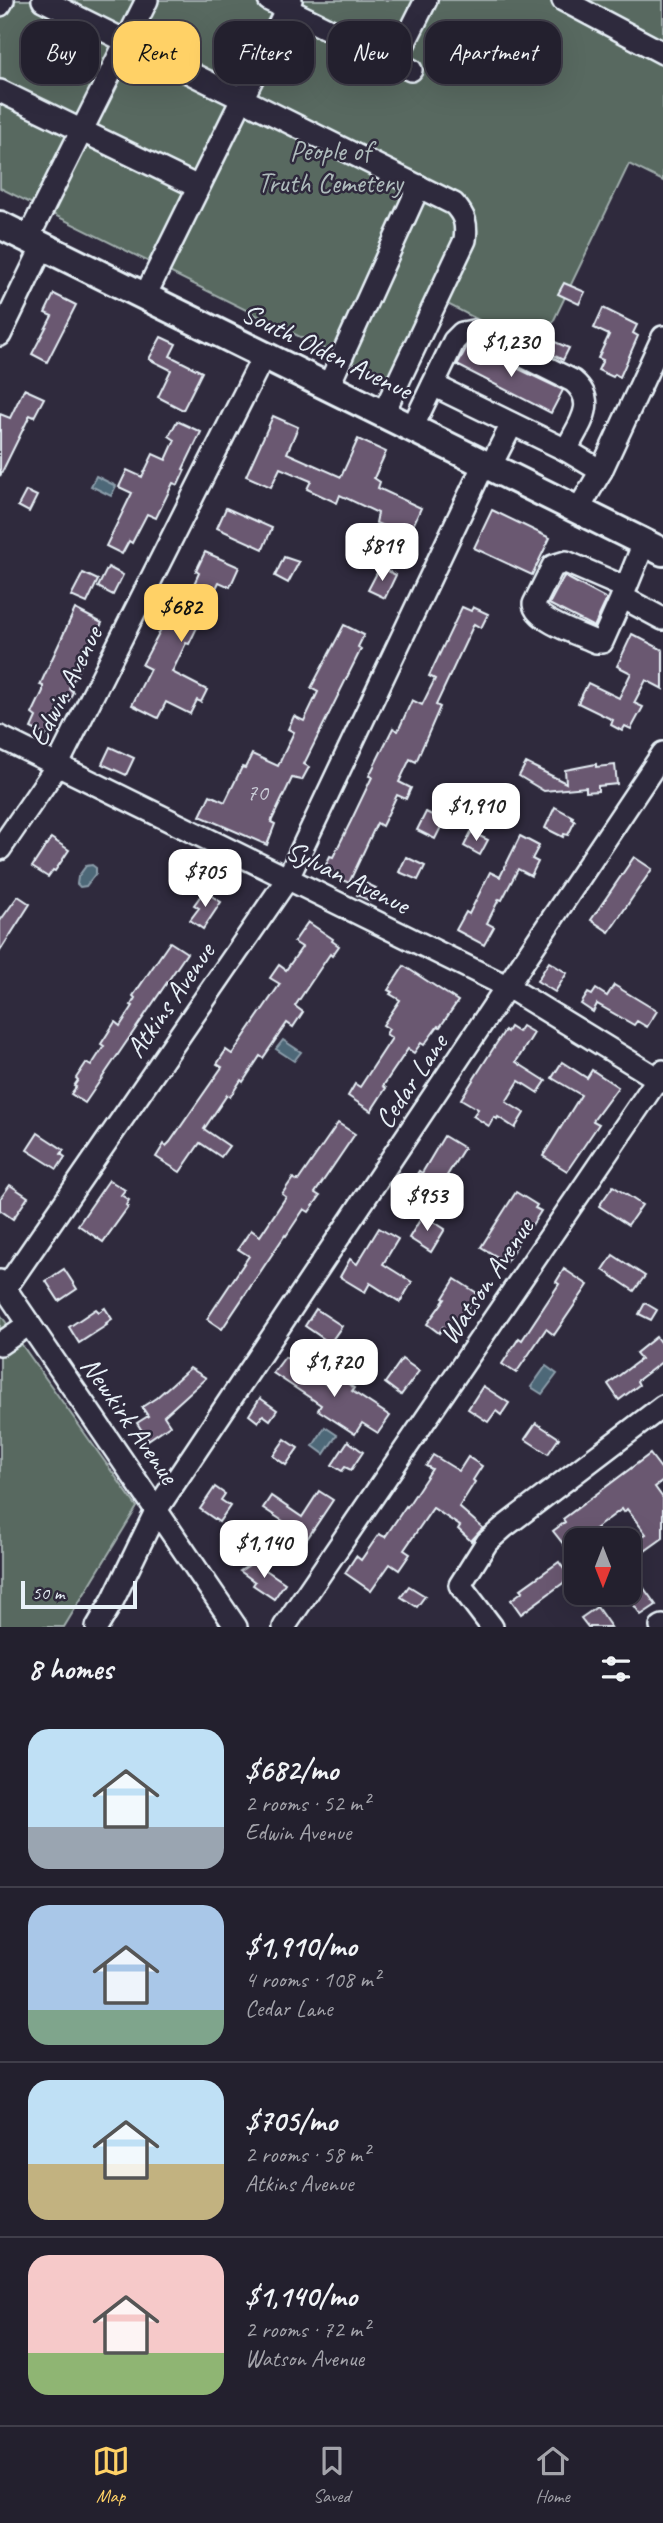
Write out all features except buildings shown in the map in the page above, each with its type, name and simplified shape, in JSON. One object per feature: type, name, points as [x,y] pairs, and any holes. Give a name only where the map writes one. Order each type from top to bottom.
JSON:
[{"type":"main road","name":"South Olden Avenue","points":[[0,225],[654,547]]},
{"type":"street","points":[[0,5],[3,0]]},
{"type":"street","points":[[43,0],[113,35]]},
{"type":"street","points":[[136,21],[147,0]]},
{"type":"street","points":[[145,296],[240,99],[282,3],[403,66],[426,0]]},
{"type":"street","points":[[563,0],[663,53]]},
{"type":"street","points":[[0,335],[82,131],[113,68]]},
{"type":"street","points":[[200,79],[419,186],[454,204],[463,214],[467,226],[465,240],[383,414]]},
{"type":"street","points":[[0,91],[198,187]]},
{"type":"street","points":[[328,387],[419,186]]},
{"type":"street","points":[[412,428],[454,341],[462,333],[473,331],[573,381],[582,389],[587,400],[585,412],[566,450]]},
{"type":"street","points":[[578,510],[601,471],[663,337]]},
{"type":"street","name":"Edwin Avenue","points":[[0,849],[57,766],[264,355]]},
{"type":"street","points":[[433,385],[566,450],[601,471]]},
{"type":"street","name":"Atkins Avenue","points":[[3,1285],[288,878],[487,465],[512,424]]},
{"type":"street","points":[[654,547],[623,592],[663,619]]},
{"type":"street","name":"Sylvan Avenue","points":[[0,737],[508,987],[661,1078]]},
{"type":"street","name":"Cedar Lane","points":[[96,1627],[113,1600],[157,1509],[663,752]]},
{"type":"street","name":"Watson Avenue","points":[[284,1627],[661,1078]]},
{"type":"street","name":"Newkirk Avenue","points":[[3,1285],[236,1627]]},
{"type":"street","points":[[0,1344],[29,1324]]},
{"type":"street","points":[[492,1627],[460,1585],[487,1542],[663,1406]]},
{"type":"green space","name":"People of Truth Cemetery","points":[[0,0],[663,0],[663,181],[629,164],[539,351],[434,297],[391,382],[0,188]]},
{"type":"green space","points":[[0,1314],[137,1507],[64,1627],[0,1627]]},
{"type":"water","points":[[96,476],[116,486],[111,496],[91,486]]},
{"type":"water","points":[[92,865],[96,868],[96,873],[86,886],[80,887],[77,884],[78,877],[86,866]]},
{"type":"water","points":[[283,1040],[301,1052],[294,1061],[276,1049]]},
{"type":"water","points":[[546,1366],[557,1374],[542,1394],[531,1387]]},
{"type":"water","points":[[325,1427],[337,1435],[324,1454],[313,1446]]}]
